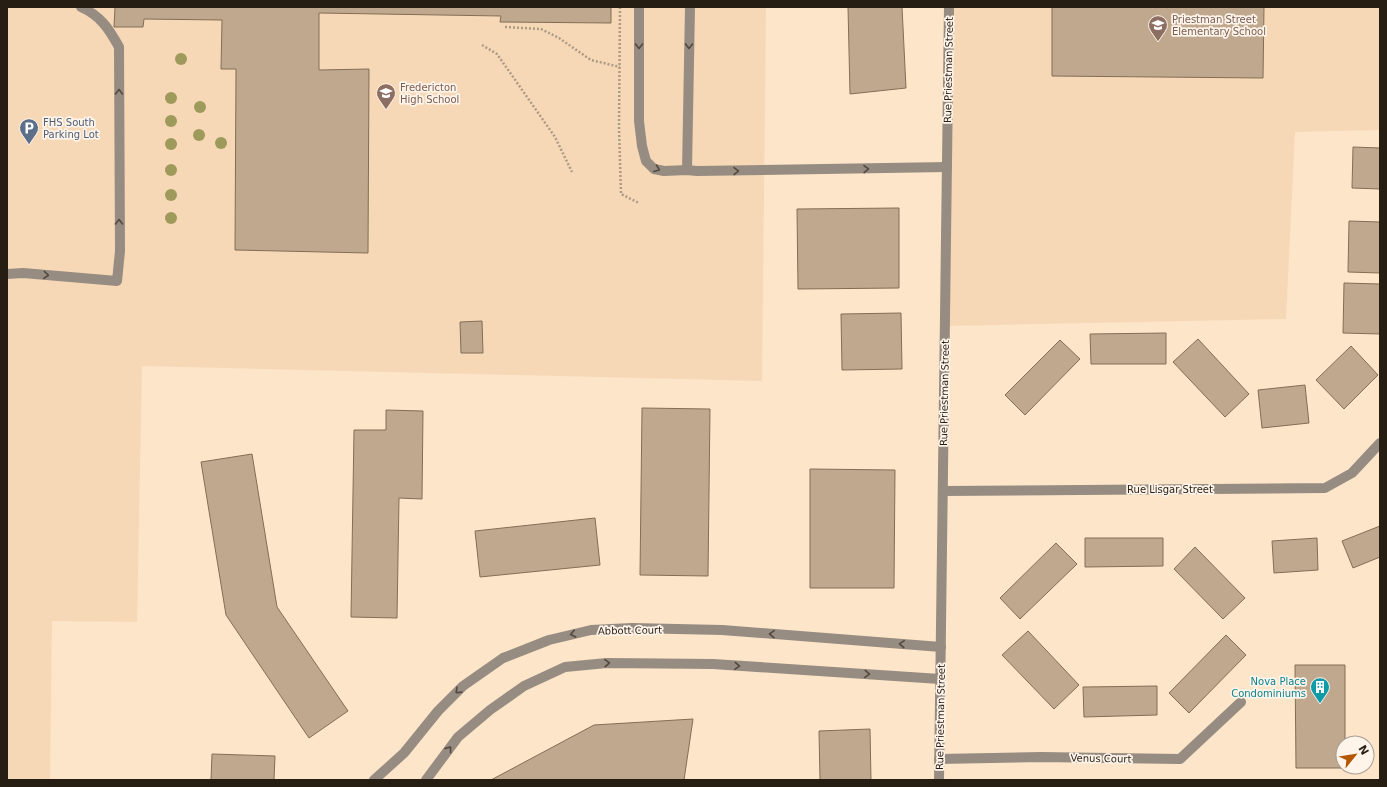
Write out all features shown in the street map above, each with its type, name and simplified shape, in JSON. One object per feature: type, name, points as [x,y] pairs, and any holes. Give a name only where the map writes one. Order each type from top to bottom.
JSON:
[{"type":"street","points":[[7,274],[24,273],[116,281],[120,251],[119,47],[108,28],[92,12],[81,7]]},
{"type":"street","points":[[639,7],[639,121],[642,146],[646,161],[654,169],[664,171],[687,170],[697,172],[947,167]]},
{"type":"street","points":[[687,170],[690,7]]},
{"type":"street","name":"Rue Priestman Street","points":[[939,780],[949,7]]},
{"type":"street","name":"Rue Lisgar Street","points":[[943,491],[1325,488],[1352,473],[1380,443]]},
{"type":"street","name":"Abbott Court","points":[[374,780],[404,753],[438,711],[463,686],[503,658],[549,640],[591,630],[632,628],[722,630],[941,647]]},
{"type":"street","points":[[426,780],[458,737],[490,710],[524,686],[565,667],[607,663],[713,664],[940,679]]},
{"type":"street","name":"Venus Court","points":[[939,759],[1040,757],[1180,759],[1241,702]]},
{"type":"path","points":[[620,7],[619,128],[621,194],[639,203]]},
{"type":"path","points":[[505,27],[541,29],[559,38],[591,60],[620,67]]},
{"type":"path","points":[[482,45],[497,54],[555,138],[572,172]]},
{"type":"shaded area","name":"Fredericton High School","points":[[7,7],[766,7],[762,381],[142,366],[137,622],[52,621],[50,780],[7,780]]},
{"type":"shaded area","points":[[949,7],[1380,7],[1380,130],[1295,132],[1286,319],[945,326]]},
{"type":"building","points":[[115,7],[611,7],[611,23],[500,22],[501,16],[319,13],[319,70],[369,69],[368,253],[235,250],[236,69],[221,69],[222,20],[144,19],[143,27],[114,27]]},
{"type":"building","points":[[848,7],[902,7],[906,88],[850,94]]},
{"type":"building","name":"Priestman Street Elementary School","points":[[1052,7],[1264,7],[1263,78],[1052,76]]},
{"type":"building","points":[[1353,147],[1380,148],[1380,189],[1352,188]]},
{"type":"building","points":[[899,208],[899,288],[798,289],[797,209]]},
{"type":"building","points":[[1349,221],[1380,222],[1380,273],[1348,272]]},
{"type":"building","points":[[1344,283],[1380,284],[1380,334],[1343,333]]},
{"type":"building","points":[[901,313],[902,369],[842,370],[841,314]]},
{"type":"building","points":[[482,321],[483,353],[461,353],[460,322]]},
{"type":"building","points":[[1166,333],[1166,364],[1091,364],[1090,334]]},
{"type":"building","points":[[1198,339],[1249,394],[1225,417],[1173,362]]},
{"type":"building","points":[[1060,340],[1080,359],[1025,415],[1005,395]]},
{"type":"building","points":[[1351,346],[1378,375],[1344,409],[1316,380]]},
{"type":"building","points":[[1305,385],[1309,423],[1262,428],[1258,390]]},
{"type":"building","points":[[642,408],[710,409],[708,576],[640,575]]},
{"type":"building","points":[[386,410],[423,411],[422,499],[399,498],[397,618],[351,617],[354,430],[386,430]]},
{"type":"building","points":[[252,454],[277,607],[348,711],[309,738],[226,615],[201,462]]},
{"type":"building","points":[[810,469],[895,470],[894,588],[810,588]]},
{"type":"building","points":[[595,518],[600,565],[480,577],[475,531]]},
{"type":"building","points":[[1380,526],[1380,557],[1353,568],[1342,541]]},
{"type":"building","points":[[1085,538],[1163,538],[1163,566],[1085,567]]},
{"type":"building","points":[[1317,538],[1318,570],[1274,573],[1272,541]]},
{"type":"building","points":[[1056,543],[1077,564],[1020,619],[1000,598]]},
{"type":"building","points":[[1195,547],[1245,598],[1223,619],[1174,569]]},
{"type":"building","points":[[1028,631],[1079,685],[1054,709],[1002,655]]},
{"type":"building","points":[[1226,635],[1246,655],[1189,713],[1169,693]]},
{"type":"building","name":"Nova Place Condominiums","points":[[1295,665],[1345,665],[1345,735],[1335,735],[1335,768],[1296,768]]},
{"type":"building","points":[[1157,686],[1157,715],[1084,717],[1083,687]]},
{"type":"building","points":[[693,719],[684,780],[491,780],[594,725]]},
{"type":"building","points":[[870,729],[871,780],[820,780],[819,731]]},
{"type":"building","points":[[212,754],[275,756],[274,780],[211,780]]},
{"type":"place","name":"Priestman Street Elementary School","points":[[1158,42]]},
{"type":"place","name":"Fredericton High School","points":[[386,110]]},
{"type":"place","name":"FHS South Parking Lot","points":[[29,145]]},
{"type":"place","name":"Nova Place Condominiums","points":[[1320,704]]}]
